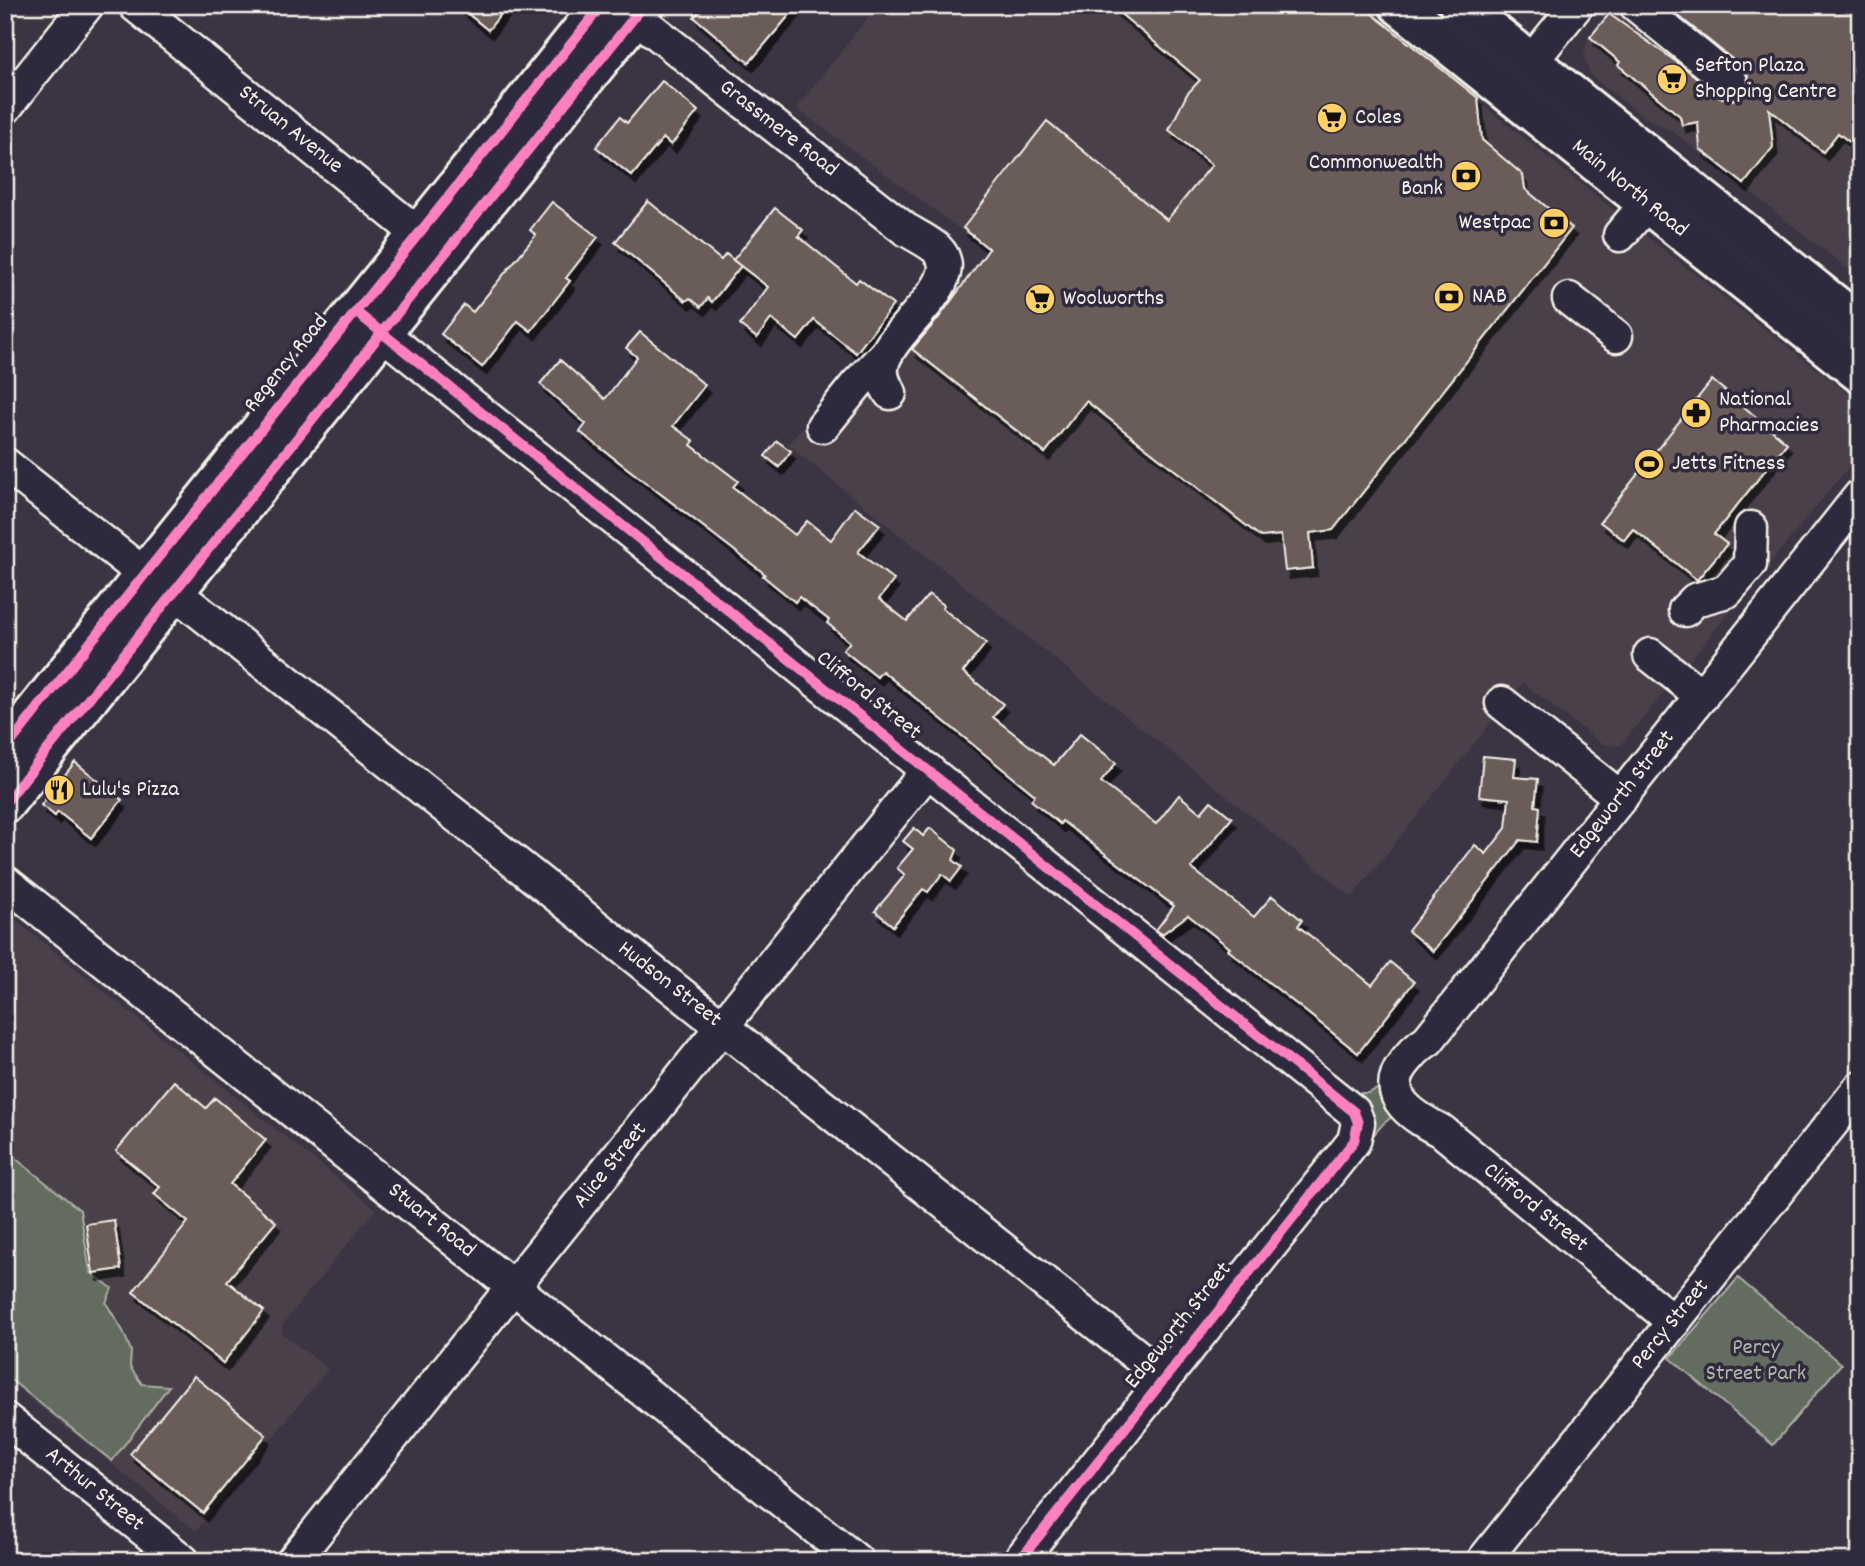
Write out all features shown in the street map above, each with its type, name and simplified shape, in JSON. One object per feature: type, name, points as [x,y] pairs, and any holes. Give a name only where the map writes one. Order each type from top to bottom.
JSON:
[{"type":"main road","name":"Main North Road","points":[[1399,5],[1860,373]]},
{"type":"main road","name":"Main North Road","points":[[1459,5],[1860,325]]},
{"type":"main road","points":[[5,750],[159,582],[626,8]]},
{"type":"main road","points":[[5,803],[159,582]]},
{"type":"street","points":[[5,108],[87,5]]},
{"type":"street","name":"Struan Avenue","points":[[135,5],[432,245]]},
{"type":"street","points":[[1531,62],[1577,5]]},
{"type":"street","points":[[1636,5],[1731,82]]},
{"type":"street","name":"Grassmere Road","points":[[626,8],[905,229],[938,250],[944,262],[943,280],[885,355]]},
{"type":"street","points":[[1620,235],[1647,203]]},
{"type":"street","points":[[1569,299],[1616,336]]},
{"type":"street","name":"Clifford Street","points":[[369,323],[1354,1112]]},
{"type":"street","points":[[885,355],[883,381],[890,393]]},
{"type":"street","points":[[823,426],[885,355]]},
{"type":"street","name":"Hudson Street","points":[[5,464],[159,582],[1164,1378]]},
{"type":"street","name":"Edgeworth Street","points":[[1397,1096],[1397,1072],[1416,1047],[1428,1041],[1860,496]]},
{"type":"street","points":[[1685,610],[1695,600],[1727,591],[1750,564],[1751,528]]},
{"type":"street","points":[[1650,656],[1702,696]]},
{"type":"street","points":[[1502,703],[1621,798]]},
{"type":"street","name":"Alice Street","points":[[293,1561],[928,770]]},
{"type":"street","name":"Stuart Road","points":[[5,882],[857,1561]]},
{"type":"street","name":"Percy Street","points":[[1483,1561],[1860,1088]]},
{"type":"street","name":"Clifford Street","points":[[1397,1096],[1408,1111],[1443,1132],[1674,1322]]},
{"type":"street","name":"Edgeworth Street","points":[[1019,1561],[1354,1141],[1357,1124],[1354,1112]]},
{"type":"street","name":"Arthur Street","points":[[5,1419],[183,1561]]},
{"type":"shaded area","points":[[878,5],[1358,5],[1860,403],[1860,453],[1620,746],[1602,744],[1523,683],[1352,897],[788,445],[858,360],[909,345],[987,249],[796,108]]},
{"type":"shaded area","points":[[1613,5],[1860,5],[1860,278],[1672,131],[1642,116],[1591,76],[1584,57],[1588,36]]},
{"type":"shaded area","points":[[5,912],[376,1209],[282,1325],[283,1334],[328,1369],[196,1531],[5,1379]]},
{"type":"green space","points":[[1382,1087],[1393,1116],[1369,1140],[1353,1093],[1368,1093]]},
{"type":"green space","points":[[5,1150],[80,1210],[90,1272],[112,1288],[106,1303],[123,1331],[131,1351],[130,1367],[142,1384],[169,1386],[112,1461],[5,1375]]},
{"type":"green space","name":"Percy Street Park","points":[[1738,1278],[1841,1364],[1773,1445],[1670,1358]]},
{"type":"building","points":[[457,5],[508,5],[488,30]]},
{"type":"building","points":[[704,5],[798,5],[749,63],[694,17]]},
{"type":"building","points":[[1110,5],[1361,5],[1478,98],[1482,140],[1523,175],[1525,189],[1572,228],[1333,530],[1310,533],[1313,568],[1285,571],[1281,535],[1261,537],[1086,401],[1045,453],[912,349],[938,319],[989,249],[963,228],[1047,121],[1167,220],[1212,165],[1169,130],[1187,94],[1200,80]]},
{"type":"building","name":"Sefton Plaza Shopping Centre","points":[[1665,5],[1860,5],[1860,150],[1838,133],[1823,152],[1769,109],[1773,147],[1744,184],[1700,149],[1698,122],[1682,125],[1680,116],[1618,65],[1620,62],[1590,37],[1609,14],[1685,68],[1720,97],[1729,100],[1745,94],[1749,84],[1743,68]]},
{"type":"building","points":[[662,81],[698,111],[671,145],[663,138],[632,176],[596,147],[620,117],[627,123]]},
{"type":"building","points":[[648,201],[721,260],[726,254],[741,266],[712,302],[708,298],[701,307],[690,298],[686,301],[615,242]]},
{"type":"building","points":[[552,202],[598,237],[566,278],[570,281],[531,331],[518,321],[482,367],[441,334],[464,305],[473,312],[536,235],[530,230]]},
{"type":"building","points":[[775,208],[803,230],[798,236],[856,283],[859,279],[893,305],[856,353],[814,320],[798,340],[771,319],[757,338],[740,325],[768,287],[733,260]]},
{"type":"building","points":[[640,332],[705,385],[673,426],[694,441],[691,445],[738,481],[733,487],[795,535],[807,521],[831,540],[855,507],[880,525],[858,552],[894,580],[879,599],[907,621],[929,594],[944,605],[942,608],[986,643],[963,672],[1003,704],[993,717],[1054,765],[1080,734],[1116,763],[1101,782],[1156,824],[1179,795],[1201,813],[1211,801],[1232,818],[1191,868],[1254,917],[1272,896],[1302,920],[1298,926],[1372,985],[1390,962],[1414,982],[1358,1053],[1188,915],[1162,934],[1156,930],[1174,906],[1062,821],[1060,824],[1031,800],[1035,795],[882,671],[877,677],[843,650],[850,642],[827,623],[829,620],[799,597],[795,602],[763,576],[765,574],[580,432],[586,424],[540,384],[560,360],[605,399],[637,357],[626,348]]},
{"type":"building","points":[[1712,380],[1787,443],[1714,534],[1727,544],[1697,580],[1633,529],[1624,540],[1600,522]]},
{"type":"building","points":[[777,441],[791,451],[779,467],[765,456]]},
{"type":"building","points":[[1483,756],[1516,759],[1514,777],[1538,779],[1535,806],[1540,807],[1537,842],[1520,840],[1433,951],[1408,931],[1475,845],[1486,854],[1506,828],[1509,799],[1479,796]]},
{"type":"building","points":[[75,762],[122,800],[91,838],[58,812],[55,816],[41,805]]},
{"type":"building","points":[[914,828],[923,836],[930,828],[957,850],[953,860],[962,867],[951,881],[942,874],[928,892],[923,889],[893,926],[875,911],[905,875],[897,868],[913,849],[903,841]]},
{"type":"building","points":[[174,1081],[206,1108],[215,1098],[266,1140],[230,1184],[276,1222],[227,1281],[264,1311],[223,1363],[133,1292],[188,1222],[154,1194],[160,1187],[116,1151]]},
{"type":"building","points":[[114,1220],[121,1269],[93,1273],[86,1224]]},
{"type":"building","points":[[194,1376],[266,1435],[203,1513],[130,1454]]},
{"type":"cycle path","name":"Regency Road","points":[[5,750],[602,5]]},
{"type":"cycle path","points":[[5,803],[644,5]]},
{"type":"cycle path","points":[[356,312],[1354,1112],[1358,1123],[1354,1141],[1019,1561]]},
{"type":"place","name":"Sefton Plaza Shopping Centre","points":[[1672,79]]},
{"type":"place","name":"Coles","points":[[1332,118]]},
{"type":"place","name":"Commonwealth Bank","points":[[1466,176]]},
{"type":"place","name":"Westpac","points":[[1554,223]]},
{"type":"place","name":"NAB","points":[[1449,297]]},
{"type":"place","name":"Woolworths","points":[[1040,299]]},
{"type":"place","name":"National Pharmacies","points":[[1696,413]]},
{"type":"place","name":"Jetts Fitness","points":[[1649,464]]},
{"type":"place","name":"Lulu's Pizza","points":[[59,790]]}]
